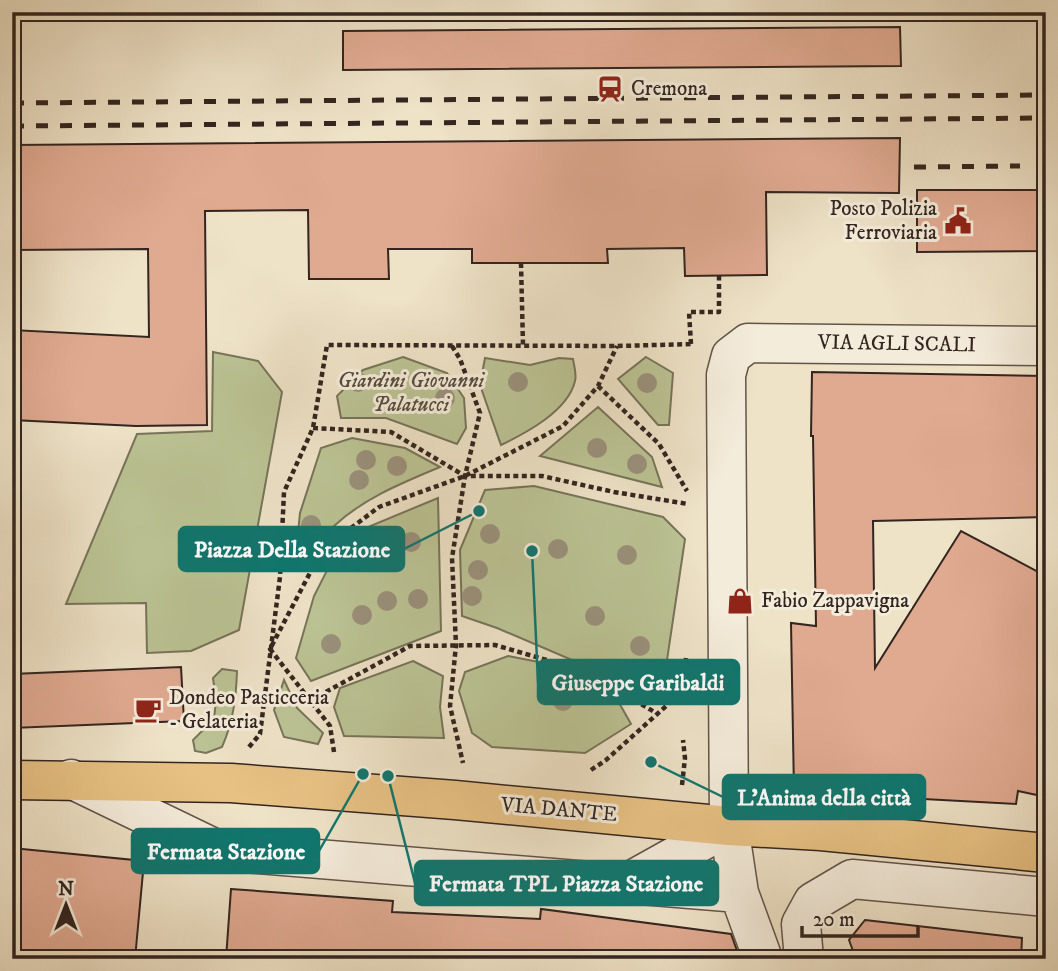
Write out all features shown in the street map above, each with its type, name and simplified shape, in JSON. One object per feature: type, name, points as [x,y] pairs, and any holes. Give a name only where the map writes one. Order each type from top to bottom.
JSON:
[{"type":"main road","name":"VIA DANTE","points":[[12,780],[231,783],[821,831],[1046,853]]},
{"type":"street","name":"VIA AGLI SCALI","points":[[748,343],[1046,346]]},
{"type":"street","points":[[748,343],[731,356],[726,375],[729,825],[739,893],[763,959]]},
{"type":"street","name":"VIA DANTE","points":[[71,779],[220,850],[739,893]]},
{"type":"street","points":[[625,884],[729,825]]},
{"type":"street","points":[[804,959],[801,924],[813,902],[852,879],[1046,897]]},
{"type":"path","points":[[521,263],[523,345]]},
{"type":"path","points":[[691,344],[689,312],[719,312],[719,276]]},
{"type":"path","points":[[243,754],[260,734],[280,577],[284,492],[313,428],[327,345],[617,346],[748,343]]},
{"type":"path","points":[[451,345],[460,359],[480,413],[465,476],[452,558],[456,645],[450,706],[463,763]]},
{"type":"path","points":[[270,649],[322,550],[379,507],[465,476],[563,426],[598,386],[617,346]]},
{"type":"path","points":[[313,428],[391,432],[465,476],[542,476],[614,492],[696,505],[659,444],[598,386]]},
{"type":"path","points":[[311,700],[410,646],[495,645],[589,672],[656,713]]},
{"type":"path","points":[[270,649],[330,726],[334,752]]},
{"type":"path","points":[[591,771],[684,690],[686,654]]},
{"type":"green space","name":"Giardini Giovanni Palatucci","points":[[213,352],[258,361],[282,392],[239,630],[191,651],[147,653],[146,603],[66,604],[137,434],[212,431]]},
{"type":"green space","name":"Giardini Giovanni Palatucci","points":[[403,357],[447,373],[464,398],[466,428],[457,444],[386,418],[341,418],[337,396],[363,370]]},
{"type":"green space","points":[[646,357],[673,373],[669,425],[658,425],[618,379]]},
{"type":"green space","name":"Giardini Giovanni Palatucci","points":[[485,358],[530,365],[559,358],[573,359],[575,381],[564,402],[545,420],[501,445],[480,385]]},
{"type":"green space","points":[[598,407],[652,457],[662,487],[540,456]]},
{"type":"green space","name":"Giardini Giovanni Palatucci","points":[[352,438],[405,448],[440,467],[358,507],[328,532],[309,556],[295,562],[300,513],[321,448]]},
{"type":"green space","points":[[534,486],[663,517],[685,539],[663,687],[628,684],[497,628],[462,616],[460,550],[485,490]]},
{"type":"green space","points":[[438,498],[441,631],[311,681],[296,658],[314,596],[344,537]]},
{"type":"green space","points":[[508,656],[554,665],[618,701],[631,724],[585,753],[492,747],[472,733],[459,691],[465,672]]},
{"type":"green space","points":[[413,661],[443,676],[440,707],[444,738],[344,736],[334,707],[340,688]]},
{"type":"green space","points":[[222,669],[237,671],[235,701],[229,729],[222,747],[206,753],[195,751],[193,740],[214,719],[216,701],[213,678]]},
{"type":"green space","points":[[284,680],[297,708],[323,733],[318,744],[284,737],[274,710]]},
{"type":"building","points":[[900,27],[901,66],[343,70],[343,31]]},
{"type":"building","points":[[900,138],[899,193],[766,192],[767,275],[685,276],[684,248],[607,249],[608,263],[472,263],[472,249],[388,249],[389,279],[309,279],[308,210],[205,211],[207,425],[136,426],[12,420],[12,330],[149,337],[148,249],[12,250],[12,145]]},
{"type":"building","points":[[917,190],[1046,190],[1046,251],[917,252]]},
{"type":"building","points":[[812,372],[1046,376],[1046,517],[873,521],[875,668],[961,531],[1046,576],[1046,628],[1040,663],[1046,663],[1046,797],[1018,791],[1016,804],[794,792],[791,623],[816,626]]},
{"type":"building","points":[[181,667],[184,721],[12,728],[12,674]]},
{"type":"building","points":[[12,848],[144,861],[135,959],[12,959]]},
{"type":"building","points":[[231,889],[393,901],[392,912],[540,919],[541,909],[731,934],[740,959],[226,959]]},
{"type":"building","points":[[865,920],[1022,938],[1021,959],[856,959],[849,940]]},
{"type":"railway","points":[[12,103],[1046,95]]},
{"type":"railway","points":[[12,126],[1046,118]]},
{"type":"railway","points":[[914,167],[1020,166]]},
{"type":"place","name":"Cremona","points":[[610,89]]},
{"type":"place","name":"Posto Polizia Ferroviaria","points":[[958,221]]},
{"type":"place","name":"Piazza Della Stazione","points":[[479,511]]},
{"type":"place","name":"Giuseppe Garibaldi","points":[[532,551]]},
{"type":"place","name":"Fabio Zappavigna","points":[[740,601]]},
{"type":"place","name":"Dondeo Pasticceria - Gelateria","points":[[148,710]]},
{"type":"place","name":"L'Anima della città","points":[[651,762]]},
{"type":"place","name":"Fermata Stazione","points":[[363,774]]},
{"type":"place","name":"Fermata TPL Piazza Stazione","points":[[388,776]]}]
